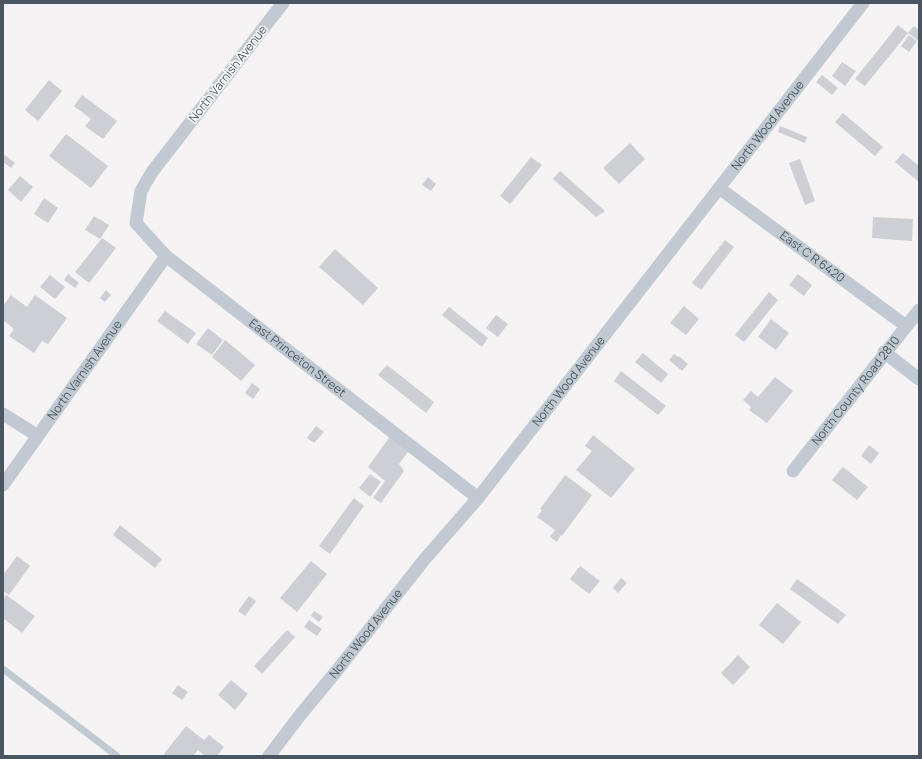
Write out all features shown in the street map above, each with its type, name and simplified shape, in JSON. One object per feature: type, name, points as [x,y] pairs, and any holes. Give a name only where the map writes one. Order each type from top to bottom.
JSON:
[{"type":"street","name":"North Varnish Avenue","points":[[138,206],[140,191],[152,172],[283,3]]},
{"type":"street","name":"North Wood Avenue","points":[[269,756],[424,560],[478,498],[863,3]]},
{"type":"street","name":"East C R 6420","points":[[719,188],[906,326]]},
{"type":"street","name":"East Princeton Street","points":[[138,206],[136,223],[166,256],[478,498]]},
{"type":"street","name":"North Varnish Avenue","points":[[3,485],[166,256]]},
{"type":"street","name":"North County Road 2810","points":[[793,471],[884,352],[919,310]]},
{"type":"street","points":[[884,352],[919,379]]},
{"type":"street","points":[[3,414],[38,436]]},
{"type":"lane","points":[[3,669],[117,756]]},
{"type":"building","points":[[898,25],[908,33],[865,86],[855,79]]},
{"type":"building","points":[[914,26],[919,30],[919,41],[908,33]]},
{"type":"building","points":[[909,35],[917,41],[909,52],[901,46]]},
{"type":"building","points":[[842,62],[856,71],[845,86],[832,76]]},
{"type":"building","points":[[822,75],[838,88],[832,95],[816,82]]},
{"type":"building","points":[[49,80],[62,91],[38,121],[25,110]]},
{"type":"building","points":[[82,95],[117,121],[103,139],[85,126],[91,119],[74,106]]},
{"type":"building","points":[[843,113],[883,147],[875,156],[835,122]]},
{"type":"building","points":[[780,126],[807,137],[805,143],[778,132]]},
{"type":"building","points":[[66,134],[108,166],[91,188],[49,156]]},
{"type":"building","points":[[630,143],[645,159],[619,184],[603,168]]},
{"type":"building","points":[[903,153],[919,166],[919,182],[895,162]]},
{"type":"building","points":[[5,155],[15,163],[11,168],[3,162]]},
{"type":"building","points":[[531,157],[542,165],[510,204],[500,196]]},
{"type":"building","points":[[800,159],[815,201],[805,205],[789,163]]},
{"type":"building","points":[[560,171],[605,211],[596,217],[553,179]]},
{"type":"building","points":[[20,176],[33,187],[21,202],[8,190]]},
{"type":"building","points":[[428,177],[436,184],[431,191],[422,185]]},
{"type":"building","points":[[44,198],[58,208],[48,223],[34,214]]},
{"type":"building","points":[[94,216],[109,225],[100,239],[85,230]]},
{"type":"building","points":[[873,217],[913,219],[912,241],[872,238]]},
{"type":"building","points":[[102,238],[116,248],[89,283],[75,272]]},
{"type":"building","points":[[725,240],[734,247],[701,290],[692,283]]},
{"type":"building","points":[[335,249],[378,288],[363,305],[319,267]]},
{"type":"building","points":[[68,274],[79,283],[75,288],[64,280]]},
{"type":"building","points":[[798,274],[812,285],[804,296],[789,285]]},
{"type":"building","points":[[50,275],[65,287],[55,299],[40,287]]},
{"type":"building","points":[[106,290],[111,295],[105,302],[100,298]]},
{"type":"building","points":[[769,292],[778,300],[744,342],[735,335]]},
{"type":"building","points":[[11,295],[27,307],[35,295],[67,318],[48,344],[42,341],[34,353],[9,336],[14,329],[3,320],[3,306]]},
{"type":"building","points":[[684,306],[699,319],[686,335],[670,323]]},
{"type":"building","points":[[449,307],[488,338],[482,347],[442,315]]},
{"type":"building","points":[[165,311],[196,333],[188,344],[157,321]]},
{"type":"building","points":[[496,315],[508,324],[498,337],[486,328]]},
{"type":"building","points":[[771,319],[789,333],[776,350],[758,337]]},
{"type":"building","points":[[208,328],[223,340],[212,355],[196,344]]},
{"type":"building","points":[[225,340],[255,365],[241,381],[212,357]]},
{"type":"building","points":[[643,353],[668,374],[661,383],[635,362]]},
{"type":"building","points":[[674,354],[678,357],[679,356],[688,364],[682,371],[669,360]]},
{"type":"building","points":[[387,365],[434,402],[426,413],[378,375]]},
{"type":"building","points":[[621,371],[666,406],[658,415],[614,381]]},
{"type":"building","points":[[775,377],[793,391],[767,423],[749,410],[751,407],[743,400],[751,391],[758,397]]},
{"type":"building","points":[[252,383],[260,389],[253,399],[245,393]]},
{"type":"building","points":[[316,426],[324,432],[314,443],[307,438]]},
{"type":"building","points":[[391,435],[410,449],[399,464],[404,471],[381,503],[373,498],[385,481],[368,467]]},
{"type":"building","points":[[593,435],[635,469],[611,498],[576,470],[592,451],[585,446]]},
{"type":"building","points":[[869,445],[879,453],[871,464],[861,456]]},
{"type":"building","points":[[843,467],[868,487],[857,500],[832,480]]},
{"type":"building","points":[[370,474],[381,482],[370,497],[359,488]]},
{"type":"building","points":[[565,475],[592,495],[557,542],[550,537],[555,530],[537,517],[542,510],[540,509]]},
{"type":"building","points":[[354,498],[364,506],[330,554],[319,546]]},
{"type":"building","points":[[120,525],[162,559],[155,568],[113,535]]},
{"type":"building","points":[[17,556],[30,566],[9,595],[3,591],[3,575]]},
{"type":"building","points":[[311,561],[327,574],[297,612],[280,598]]},
{"type":"building","points":[[580,566],[600,581],[589,594],[570,579]]},
{"type":"building","points":[[621,578],[627,583],[618,593],[613,588]]},
{"type":"building","points":[[797,579],[846,615],[838,624],[790,589]]},
{"type":"building","points":[[6,595],[35,616],[22,633],[3,618],[3,599]]},
{"type":"building","points":[[249,596],[256,601],[245,616],[238,611]]},
{"type":"building","points":[[777,603],[801,622],[783,644],[759,625]]},
{"type":"building","points":[[314,611],[323,617],[319,622],[311,616]]},
{"type":"building","points":[[309,620],[322,629],[317,636],[304,627]]},
{"type":"building","points":[[287,630],[295,637],[262,674],[254,666]]},
{"type":"building","points":[[738,655],[750,667],[733,685],[721,673]]},
{"type":"building","points":[[231,680],[248,694],[235,710],[218,695]]},
{"type":"building","points":[[178,685],[188,692],[182,700],[172,693]]},
{"type":"building","points":[[186,726],[204,740],[209,735],[224,747],[217,756],[205,756],[198,750],[193,756],[166,756],[164,754]]}]
